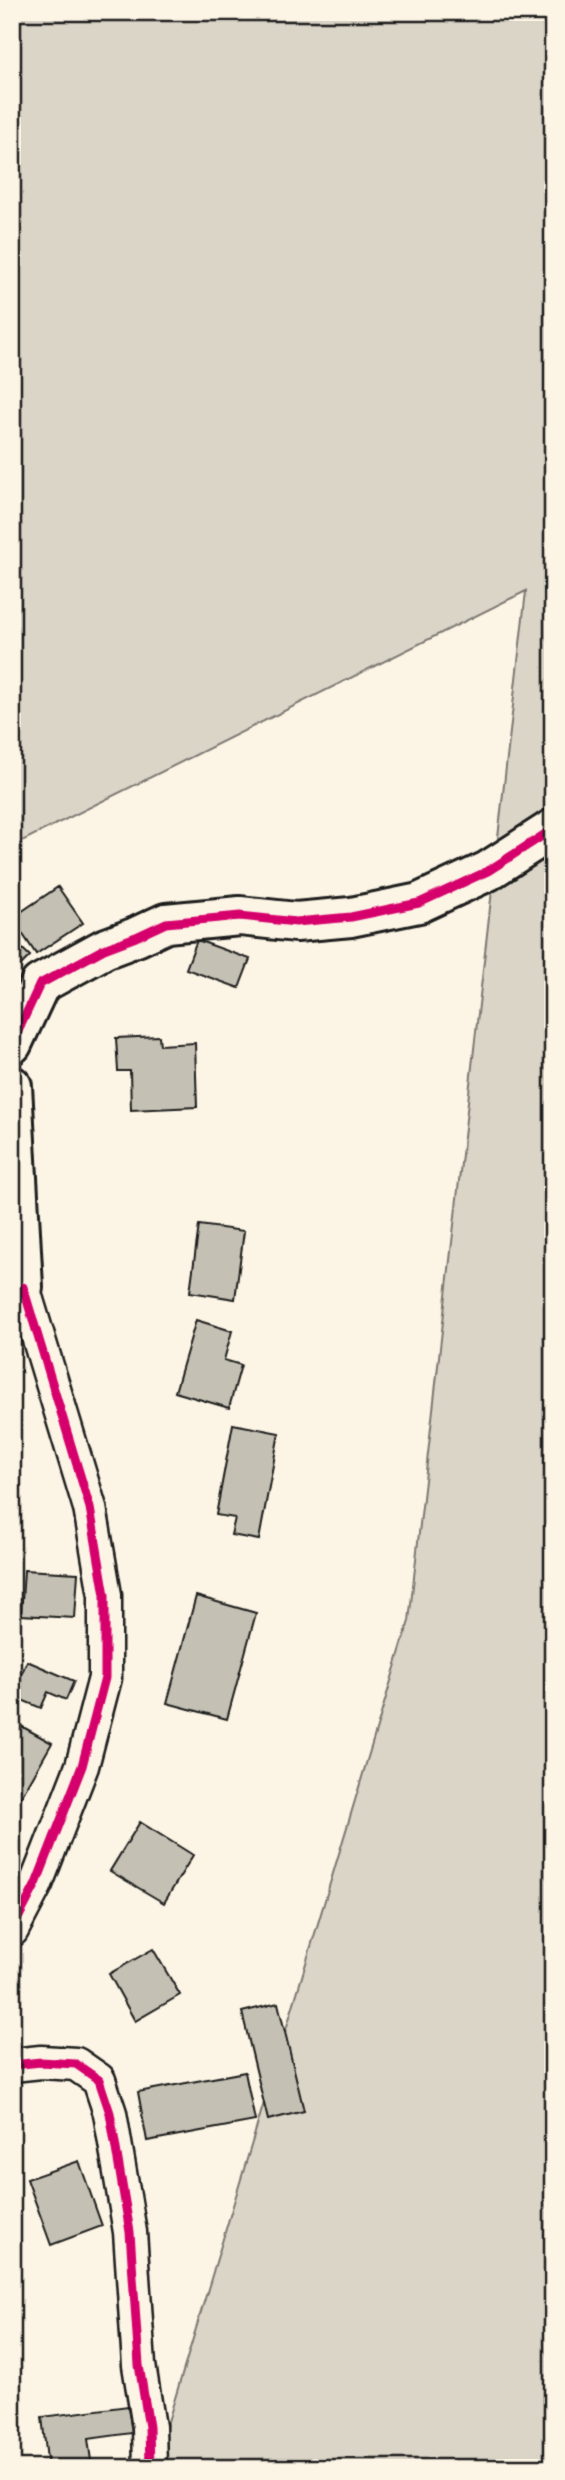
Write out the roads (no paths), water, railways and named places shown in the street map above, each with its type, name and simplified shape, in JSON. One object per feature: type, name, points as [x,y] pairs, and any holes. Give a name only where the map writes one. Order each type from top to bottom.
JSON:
[{"type":"street","points":[[12,1044],[40,984],[104,949],[166,923],[240,916],[296,922],[351,917],[419,903],[488,871],[553,829]]},
{"type":"street","points":[[12,1086],[18,1303],[90,1508],[105,1595],[105,1678],[82,1766],[36,1884],[12,1930]]},
{"type":"street","points":[[12,2065],[41,2062],[76,2064],[99,2080],[110,2113],[130,2232],[139,2365],[149,2427],[150,2468]]}]
